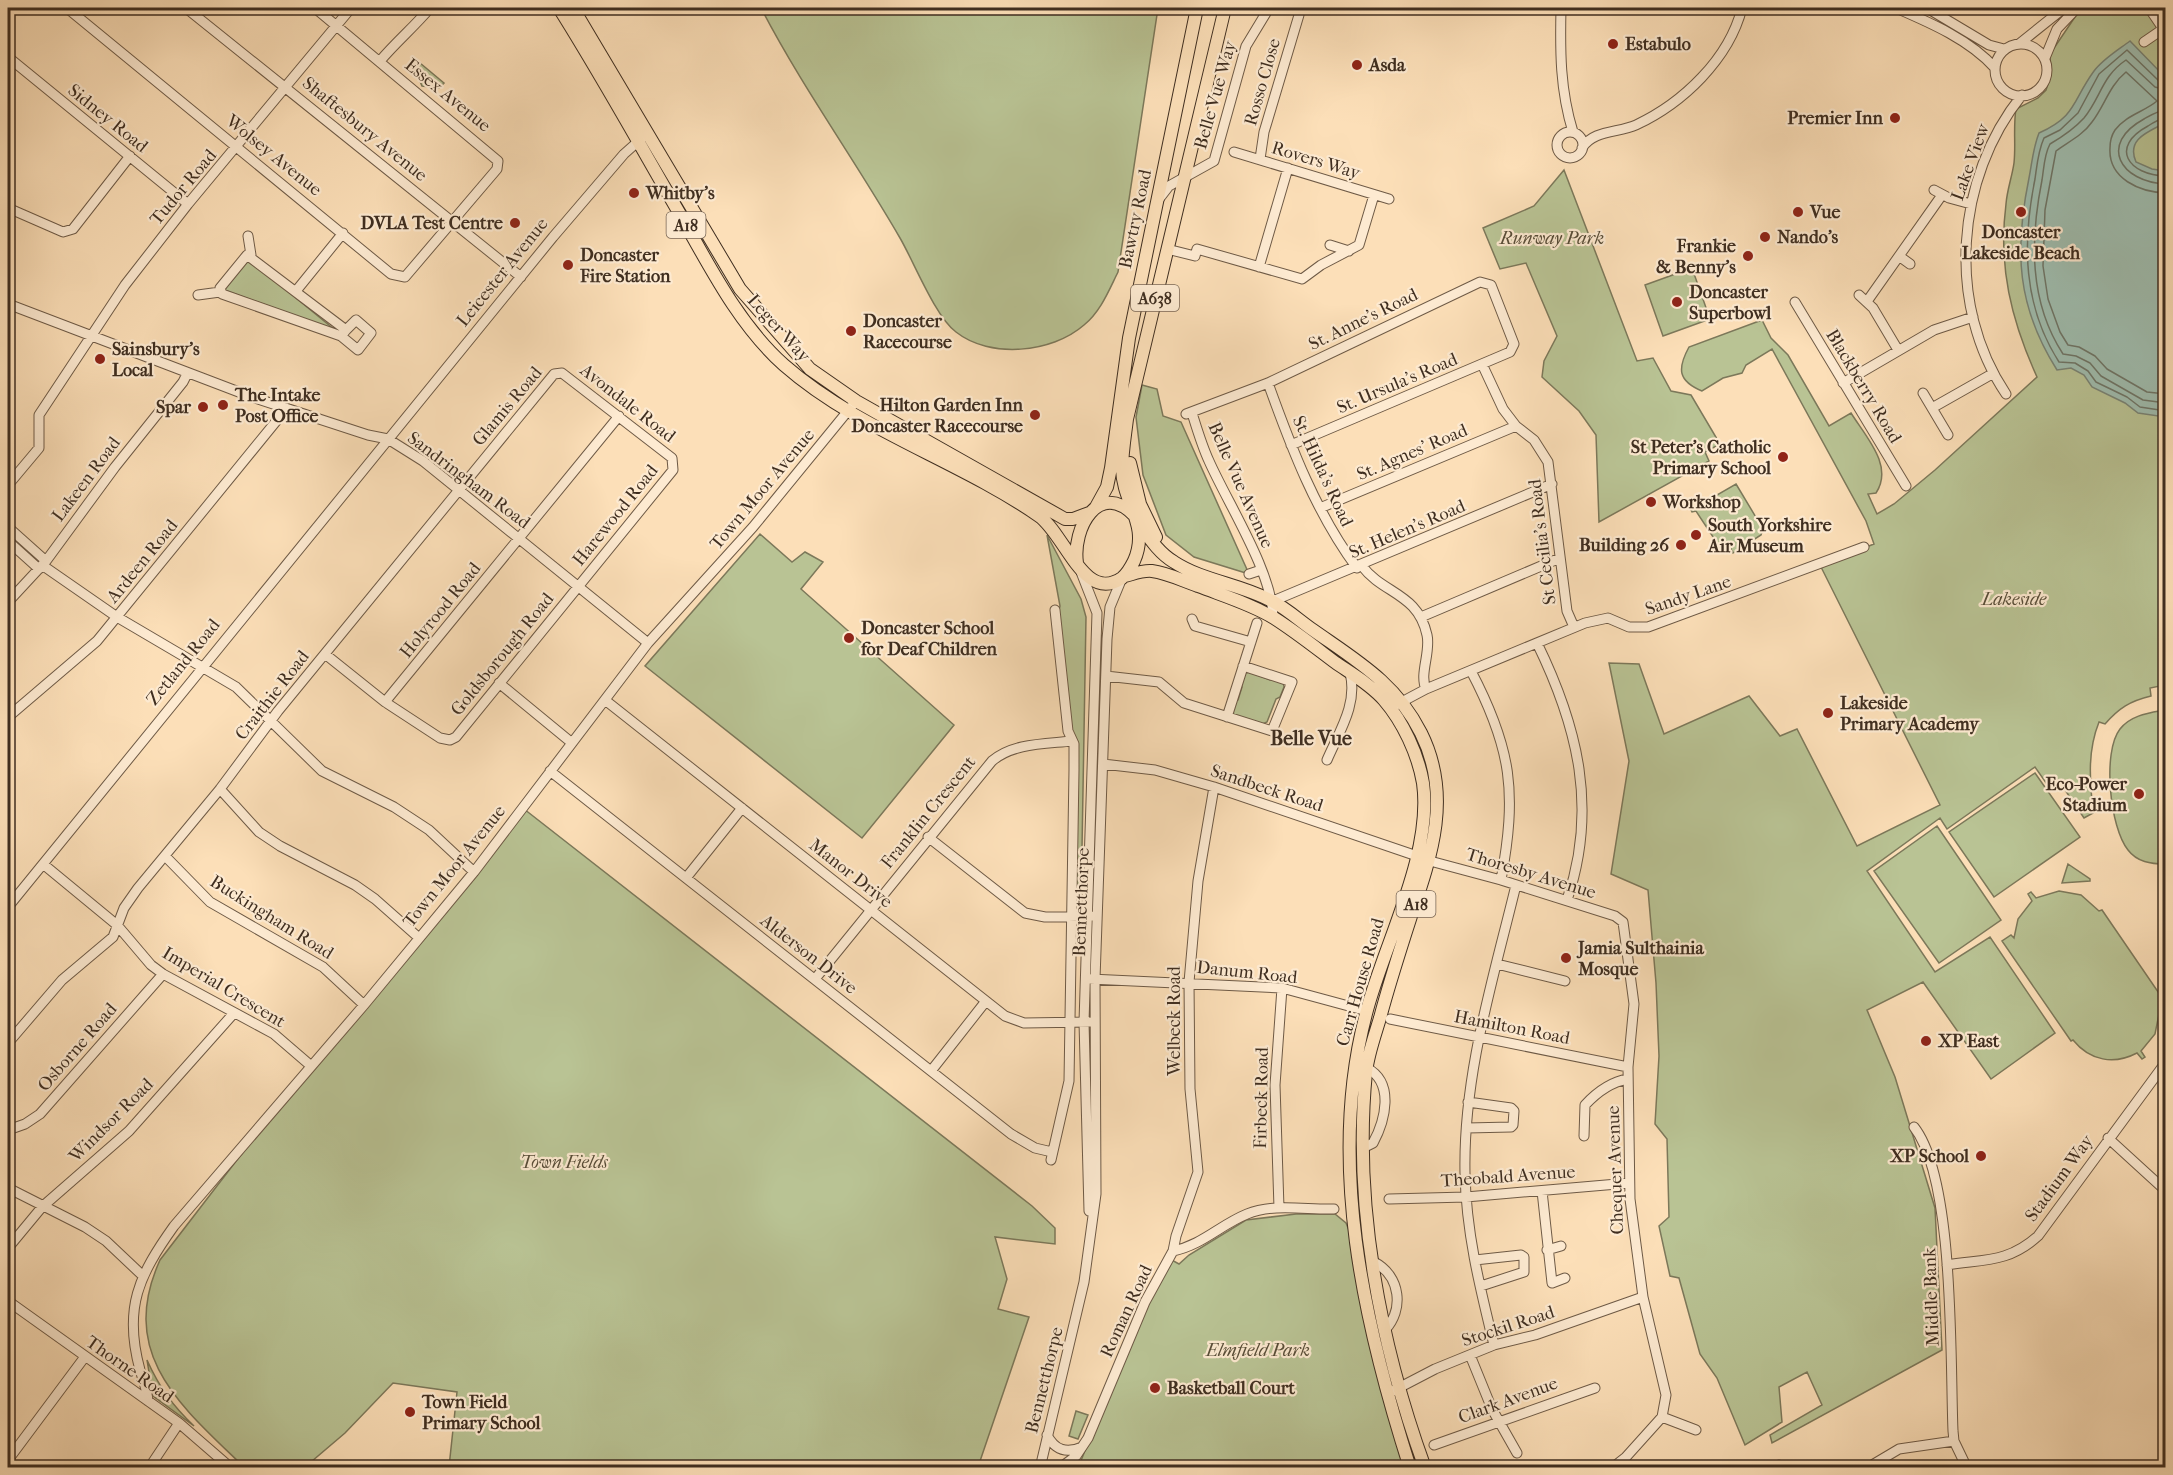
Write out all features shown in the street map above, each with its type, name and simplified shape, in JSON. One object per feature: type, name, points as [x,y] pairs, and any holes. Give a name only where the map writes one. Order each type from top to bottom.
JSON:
[{"type":"highway","name":"Bawtry Road","points":[[1092,510],[1107,487],[1111,468],[1129,338],[1197,8]]},
{"type":"highway","name":"Bawtry Road","points":[[1137,519],[1122,471],[1127,419],[1225,8]]},
{"type":"highway","name":"Leger Way","points":[[569,9],[650,132],[740,288],[810,369],[852,406],[1065,519],[1073,519],[1092,510]]},
{"type":"highway","name":"Leger Way","points":[[569,9],[638,141],[732,303],[762,341],[784,364],[1041,517],[1060,537],[1079,570]]},
{"type":"highway","name":"Bawtry Road","points":[[1127,419],[1130,472],[1140,504],[1166,556]]},
{"type":"highway","points":[[1112,504],[1124,507],[1137,519],[1138,550],[1123,577],[1102,583],[1093,581],[1079,570],[1075,553],[1077,537],[1082,523],[1092,510],[1112,504]]},
{"type":"highway","name":"Carr House Road","points":[[1137,519],[1155,547],[1166,556],[1188,569],[1273,601],[1391,687],[1420,731],[1437,782],[1437,831],[1430,861],[1390,983],[1366,1068],[1363,1148],[1374,1262],[1385,1330],[1399,1388],[1425,1467]]},
{"type":"highway","name":"Carr House Road","points":[[1123,577],[1149,570],[1166,574],[1252,607],[1274,618],[1370,688],[1390,708],[1410,744],[1422,782],[1424,826],[1417,856],[1366,1011],[1355,1066],[1351,1103],[1350,1173],[1367,1301],[1387,1394],[1410,1467]]},
{"type":"street","name":"Wolsey Avenue","points":[[67,8],[391,274],[405,277],[453,223]]},
{"type":"street","name":"Shaftesbury Avenue","points":[[186,8],[288,87],[521,277]]},
{"type":"street","name":"Essex Avenue","points":[[315,8],[497,157],[497,169],[453,223]]},
{"type":"street","name":"Tudor Road","points":[[8,485],[39,448],[39,415],[93,337],[125,285],[188,204],[288,87],[351,8]]},
{"type":"street","points":[[380,60],[391,46],[404,39],[430,8]]},
{"type":"street","name":"Belle Vue Way","points":[[1156,204],[1169,186],[1209,165],[1217,154],[1246,46],[1269,8]]},
{"type":"street","points":[[1561,8],[1559,54],[1566,110],[1575,133],[1582,141],[1582,148]]},
{"type":"street","points":[[1561,135],[1575,133],[1592,137],[1636,125],[1663,111],[1685,93],[1724,47],[1735,29],[1742,8]]},
{"type":"street","points":[[1896,8],[1932,24],[1983,55],[1995,68]]},
{"type":"street","points":[[1928,8],[1989,45],[2004,49],[2019,44],[2064,8]]},
{"type":"street","points":[[2045,58],[2057,29],[2077,8]]},
{"type":"street","points":[[2144,42],[2164,31],[2154,9]]},
{"type":"street","name":"Rosso Close","points":[[1260,159],[1264,132],[1299,15]]},
{"type":"street","points":[[2004,49],[1997,59],[1996,78],[2007,92],[2022,95],[2033,93],[2041,87],[2047,67],[2045,58],[2031,45],[2019,44]]},
{"type":"street","name":"Sidney Road","points":[[8,57],[188,204]]},
{"type":"street","name":"Lake View","points":[[2007,92],[2007,114]]},
{"type":"street","name":"Lake View","points":[[2006,394],[1992,374],[1973,317],[1965,262],[1971,204],[1991,144],[2007,114],[2022,95]]},
{"type":"street","points":[[1566,110],[1557,145],[1563,156],[1574,157],[1592,137]]},
{"type":"street","name":"Leicester Avenue","points":[[388,440],[617,162],[650,132]]},
{"type":"street","name":"Rovers Way","points":[[1234,152],[1389,199]]},
{"type":"street","points":[[8,208],[63,232],[73,229],[130,156]]},
{"type":"street","points":[[1259,267],[1288,168]]},
{"type":"street","points":[[1898,350],[1863,298],[1899,256],[1938,192],[1971,204]]},
{"type":"street","points":[[1167,249],[1196,256],[1197,249],[1302,279],[1359,244],[1374,195]]},
{"type":"street","points":[[296,291],[343,233]]},
{"type":"street","points":[[220,292],[224,296],[343,333],[251,255],[248,236]]},
{"type":"street","points":[[1332,259],[1333,246],[1349,251]]},
{"type":"street","points":[[198,295],[220,292],[244,257],[251,255]]},
{"type":"street","points":[[1899,256],[1910,264]]},
{"type":"street","name":"St. Anne's Road","points":[[1189,414],[1268,383],[1480,282],[1486,282],[1495,291],[1514,349]]},
{"type":"street","name":"Blackberry Road","points":[[1795,302],[1906,486]]},
{"type":"street","name":"Sandringham Road","points":[[8,304],[187,374],[283,408],[388,440],[423,461],[648,643]]},
{"type":"street","points":[[1843,383],[1898,350],[1948,324],[1973,317]]},
{"type":"street","name":"St. Ursula's Road","points":[[1291,445],[1514,349]]},
{"type":"street","name":"St Cecilia's Road","points":[[1482,364],[1503,409],[1516,426],[1534,440],[1542,451],[1551,472],[1567,611],[1574,627]]},
{"type":"street","name":"Avondale Road","points":[[558,372],[672,458],[674,464]]},
{"type":"street","name":"Glamis Road","points":[[459,490],[558,372]]},
{"type":"street","name":"Lakeen Road","points":[[8,602],[42,565],[187,374]]},
{"type":"street","points":[[1932,408],[1992,374]]},
{"type":"street","name":"St. Hilda's Road","points":[[1268,383],[1291,445],[1339,544],[1359,567],[1406,599],[1421,617],[1428,643],[1424,681],[1426,689]]},
{"type":"street","points":[[1923,393],[1948,435]]},
{"type":"street","name":"Town Moor Avenue","points":[[148,1401],[144,1378],[140,1372],[134,1315],[142,1275],[174,1226],[310,1065],[364,1005],[474,872],[648,643],[753,527],[852,406]]},
{"type":"street","name":"Ardeen Road","points":[[8,717],[78,659],[117,618],[278,419],[283,408]]},
{"type":"street","name":"Belle Vue Avenue","points":[[1189,414],[1261,570],[1273,601],[1274,618]]},
{"type":"street","name":"Holyrood Road","points":[[386,702],[619,416]]},
{"type":"street","name":"St. Agnes' Road","points":[[1320,508],[1516,426]]},
{"type":"street","name":"Zetland Road","points":[[8,907],[201,666],[388,440]]},
{"type":"street","name":"Harewood Road","points":[[578,587],[673,470],[674,464]]},
{"type":"street","name":"St. Helen's Road","points":[[1273,601],[1359,567],[1552,484]]},
{"type":"street","name":"Craithie Road","points":[[8,1043],[56,987],[110,940],[124,908],[138,888],[459,490]]},
{"type":"street","points":[[8,527],[42,565]]},
{"type":"street","points":[[8,541],[117,618],[236,687],[322,771],[394,807],[429,830],[474,872]]},
{"type":"street","name":"Sandy Lane","points":[[1390,708],[1426,689],[1574,627],[1602,618],[1629,627],[1648,627],[1864,548]]},
{"type":"street","points":[[1421,617],[1560,558]]},
{"type":"street","name":"Bennetthorpe","points":[[1079,570],[1097,613],[1090,979],[1084,1022],[1084,1082],[1091,1228]]},
{"type":"street","name":"Belle Vue Avenue","points":[[1249,574],[1261,570]]},
{"type":"street","name":"Bennetthorpe","points":[[1092,916],[1103,764],[1110,607],[1123,577]]},
{"type":"street","name":"Goldsborough Road","points":[[386,702],[440,738],[450,740],[456,738],[578,587]]},
{"type":"street","name":"Bennetthorpe","points":[[1052,1156],[1069,1081],[1074,770],[1055,610]]},
{"type":"street","points":[[1192,619],[1195,626],[1251,642]]},
{"type":"street","points":[[1227,717],[1257,624]]},
{"type":"street","points":[[1537,643],[1555,680],[1571,726],[1581,781],[1580,843],[1567,900]]},
{"type":"street","points":[[325,654],[386,702]]},
{"type":"street","points":[[1106,676],[1159,682],[1178,699],[1272,731],[1292,682],[1244,666]]},
{"type":"street","points":[[1471,671],[1494,717],[1508,767],[1511,812],[1501,880]]},
{"type":"street","points":[[1327,760],[1348,715],[1348,706],[1353,692],[1350,673]]},
{"type":"street","points":[[499,683],[572,743]]},
{"type":"street","points":[[1353,692],[1370,688]]},
{"type":"street","name":"Manor Drive","points":[[605,700],[1005,1016],[1024,1023],[1095,1022]]},
{"type":"street","name":"Franklin Crescent","points":[[815,979],[992,760],[1002,752],[1072,741]]},
{"type":"street","name":"Sandbeck Road","points":[[1103,764],[1155,770],[1214,787],[1417,856]]},
{"type":"street","name":"Alderson Drive","points":[[550,771],[1021,1142],[1052,1156]]},
{"type":"street","name":"Welbeck Road","points":[[1173,1251],[1198,1172],[1190,1089],[1189,982],[1197,892],[1214,787]]},
{"type":"street","points":[[220,789],[259,832],[355,885],[375,899],[418,937]]},
{"type":"street","points":[[686,878],[742,808]]},
{"type":"street","points":[[928,837],[1025,913],[1045,917],[1092,916]]},
{"type":"street","name":"Buckingham Road","points":[[165,856],[210,902],[323,967],[364,1005]]},
{"type":"street","name":"Thoresby Avenue","points":[[1430,861],[1567,900],[1621,920]]},
{"type":"street","name":"Imperial Crescent","points":[[43,864],[117,925],[151,964],[163,974],[274,1034],[310,1065]]},
{"type":"street","points":[[1494,1345],[1475,1260],[1466,1197],[1468,1102],[1480,1037],[1516,885]]},
{"type":"street","name":"Chequer Avenue","points":[[1621,920],[1633,998],[1628,1079],[1629,1183],[1634,1244],[1643,1298],[1664,1381],[1666,1395],[1662,1417]]},
{"type":"street","points":[[1497,964],[1565,981]]},
{"type":"street","name":"Osborne Road","points":[[8,1130],[25,1124],[46,1107],[163,974]]},
{"type":"street","name":"Bennetthorpe","points":[[1040,1467],[1084,1282],[1096,1194],[1095,1022],[1090,979]]},
{"type":"street","name":"Danum Road","points":[[1090,979],[1282,988],[1366,1011]]},
{"type":"street","name":"Firbeck Road","points":[[1278,1208],[1275,1085],[1282,988]]},
{"type":"street","points":[[931,1071],[986,1001]]},
{"type":"street","name":"Windsor Road","points":[[8,1248],[42,1208],[129,1131],[234,1013]]},
{"type":"street","name":"Hamilton Road","points":[[1390,1018],[1628,1067]]},
{"type":"street","name":"Stadium Way","points":[[1947,1265],[1995,1260],[2027,1246],[2072,1191],[2108,1138],[2166,1062]]},
{"type":"street","name":"Carr House Road","points":[[1363,1148],[1373,1143],[1386,1111],[1382,1087],[1374,1072],[1366,1068]]},
{"type":"street","points":[[1584,1136],[1585,1105],[1606,1086],[1628,1079]]},
{"type":"street","points":[[1069,1081],[1084,1082]]},
{"type":"street","points":[[1467,1128],[1511,1127],[1514,1111],[1511,1108],[1468,1102]]},
{"type":"street","name":"Middle Bank","points":[[1914,1127],[1925,1142],[1934,1175],[1947,1265],[1954,1441],[1967,1467]]},
{"type":"street","points":[[2108,1138],[2166,1191]]},
{"type":"street","name":"Theobald Avenue","points":[[1389,1199],[1466,1197],[1629,1183]]},
{"type":"street","points":[[8,1188],[42,1208],[72,1220],[106,1241],[142,1275]]},
{"type":"street","points":[[1542,1191],[1552,1282],[1565,1278]]},
{"type":"street","name":"Roman Road","points":[[1060,1467],[1070,1462],[1083,1447],[1145,1302],[1173,1251],[1191,1247],[1248,1214],[1278,1208],[1334,1209]]},
{"type":"street","points":[[1547,1250],[1561,1246]]},
{"type":"street","points":[[1475,1260],[1521,1255],[1524,1257],[1526,1268],[1524,1272],[1481,1286]]},
{"type":"street","points":[[1374,1262],[1388,1272],[1396,1289],[1398,1306],[1393,1322],[1385,1330]]},
{"type":"street","name":"Stockil Road","points":[[1387,1394],[1494,1345],[1543,1332],[1643,1298]]},
{"type":"street","name":"Thorne Road","points":[[8,1301],[84,1358],[179,1423],[231,1467]]},
{"type":"street","points":[[1470,1355],[1517,1453]]},
{"type":"street","points":[[8,1460],[84,1358]]},
{"type":"street","points":[[130,1388],[140,1372]]},
{"type":"street","name":"Clark Avenue","points":[[1434,1445],[1595,1388]]},
{"type":"street","points":[[1612,1467],[1634,1449],[1662,1417],[1696,1430]]},
{"type":"street","points":[[149,1467],[179,1423]]},
{"type":"street","points":[[1047,1435],[1052,1445],[1059,1449],[1068,1451],[1083,1447]]},
{"type":"street","points":[[1867,1467],[1899,1449],[1954,1441]]},
{"type":"green space","points":[[761,8],[1158,8],[1118,272],[1104,300],[1090,319],[1071,334],[1055,342],[1021,349],[986,346],[970,341],[956,332],[940,314],[900,238]]},
{"type":"green space","name":"Lakeside","points":[[2081,8],[2165,8],[2165,685],[2150,688],[2151,696],[2125,706],[2105,724],[2099,722],[2091,756],[2093,813],[2084,818],[2059,781],[2049,787],[2035,767],[1947,829],[1940,818],[1867,871],[1935,972],[1990,937],[2055,1033],[1991,1079],[1923,982],[1867,1010],[1895,1077],[1935,1208],[1942,1350],[1772,1443],[1770,1435],[1822,1405],[1807,1372],[1779,1387],[1782,1422],[1745,1445],[1717,1378],[1700,1354],[1679,1278],[1670,1276],[1659,1226],[1669,1217],[1667,1139],[1655,1124],[1659,1056],[1656,983],[1648,890],[1611,874],[1629,761],[1609,663],[1639,664],[1664,734],[1749,696],[1780,736],[1797,729],[1857,846],[1940,805],[1820,565],[1874,544],[1866,521],[1772,349],[1746,365],[1742,373],[1723,378],[1702,391],[1684,378],[1683,362],[1689,347],[1762,320],[1771,338],[1788,355],[1829,426],[1851,413],[1876,452],[1882,472],[1881,483],[1876,493],[1868,494],[1877,514],[1894,504],[1935,470],[2037,377],[2020,335],[2005,271],[2004,227],[2014,163],[2015,116],[2016,109],[2038,98],[2046,90],[2050,78],[2050,54]]},
{"type":"green space","points":[[414,58],[444,83],[439,88],[422,86],[419,79],[421,72],[413,71],[411,68]]},
{"type":"green space","name":"Runway Park","points":[[1564,170],[1637,361],[1653,358],[1671,391],[1691,395],[1720,444],[1705,452],[1709,461],[1599,522],[1596,435],[1579,411],[1542,377],[1544,361],[1557,336],[1526,263],[1500,269],[1483,228],[1534,206]]},
{"type":"green space","points":[[247,261],[251,261],[335,330],[224,290]]},
{"type":"green space","name":"Doncaster Superbowl","points":[[1692,268],[1710,319],[1663,336],[1645,285]]},
{"type":"green space","points":[[1142,385],[1157,389],[1163,416],[1181,422],[1249,574],[1194,557],[1166,535],[1143,475],[1136,417]]},
{"type":"green space","points":[[1736,484],[1763,529],[1761,535],[1733,553],[1729,545],[1721,549],[1696,511],[1691,510]]},
{"type":"green space","points":[[760,534],[792,562],[805,552],[823,562],[801,589],[954,725],[862,838],[645,666]]},
{"type":"green space","points":[[1047,535],[1081,599],[1086,617],[1081,906],[1074,912],[1071,734],[1058,615],[1060,606]]},
{"type":"green space","points":[[1246,670],[1270,680],[1273,678],[1283,681],[1284,687],[1280,697],[1276,699],[1267,722],[1258,726],[1235,716],[1232,711],[1235,701],[1238,700],[1242,687],[1239,684]]},
{"type":"green space","name":"Eco-Power Stadium","points":[[2165,710],[2165,864],[2155,864],[2136,857],[2128,850],[2122,839],[2113,808],[2111,755],[2114,740],[2124,724],[2135,718]]},
{"type":"green space","points":[[2035,773],[2080,837],[1994,897],[1949,832]]},
{"type":"green space","name":"Town Fields","points":[[524,809],[1032,1206],[1055,1228],[1055,1244],[995,1237],[1007,1279],[998,1309],[1029,1317],[978,1467],[449,1467],[457,1392],[393,1383],[345,1433],[305,1467],[244,1467],[178,1400],[162,1376],[151,1351],[146,1324],[149,1294],[160,1260],[310,1065]]},
{"type":"green space","points":[[1937,826],[2001,920],[1939,963],[1874,871]]},
{"type":"green space","points":[[2068,864],[2090,879],[2090,881],[2062,883]]},
{"type":"green space","points":[[2059,891],[2081,895],[2099,911],[2102,910],[2165,1002],[2165,1014],[2162,1016],[2159,1014],[2155,1034],[2141,1051],[2145,1057],[2142,1059],[2137,1053],[2111,1060],[2095,1057],[2073,1040],[2071,1041],[2002,941],[2011,935],[2014,938],[2018,919],[2032,901],[2028,894],[2031,892],[2036,898]]},
{"type":"green space","name":"Elmfield Park","points":[[1296,1214],[1335,1214],[1346,1223],[1360,1257],[1408,1467],[1078,1468],[1134,1329],[1170,1259],[1179,1264],[1189,1255],[1246,1220]]},
{"type":"green space","points":[[147,1360],[167,1396],[194,1426],[153,1396]]},
{"type":"green space","points":[[1076,1411],[1088,1415],[1078,1439],[1069,1436]]},
{"type":"water","points":[[2130,41],[2165,77],[2165,123],[2140,137],[2134,147],[2134,154],[2136,162],[2152,169],[2165,171],[2165,417],[2138,413],[2125,403],[2092,387],[2084,375],[2071,368],[2057,370],[2034,324],[2022,278],[2021,230],[2034,150],[2039,133],[2067,114],[2098,67]]},
{"type":"place","name":"Estabulo","points":[[1613,44]]},
{"type":"place","name":"Asda","points":[[1357,65]]},
{"type":"place","name":"Premier Inn","points":[[1895,118]]},
{"type":"place","name":"Whitby's","points":[[634,193]]},
{"type":"place","name":"Vue","points":[[1798,212]]},
{"type":"place","name":"Doncaster Lakeside Beach","points":[[2021,212]]},
{"type":"place","name":"DVLA Test Centre","points":[[515,223]]},
{"type":"place","name":"Nando's","points":[[1765,237]]},
{"type":"place","name":"Frankie & Benny's","points":[[1748,256]]},
{"type":"place","name":"Doncaster Fire Station","points":[[568,265]]},
{"type":"place","name":"Doncaster Superbowl","points":[[1677,302]]},
{"type":"place","name":"Doncaster Racecourse","points":[[851,331]]},
{"type":"place","name":"Sainsbury's Local","points":[[100,359]]},
{"type":"place","name":"The Intake Post Office","points":[[223,405]]},
{"type":"place","name":"Spar","points":[[203,407]]},
{"type":"place","name":"Hilton Garden Inn Doncaster Racecourse","points":[[1035,415]]},
{"type":"place","name":"St Peter's Catholic Primary School","points":[[1783,457]]},
{"type":"place","name":"Workshop","points":[[1651,502]]},
{"type":"place","name":"South Yorkshire Air Museum","points":[[1696,535]]},
{"type":"place","name":"Building 26","points":[[1681,545]]},
{"type":"place","name":"Doncaster School for Deaf Children","points":[[849,638]]},
{"type":"place","name":"Lakeside Primary Academy","points":[[1828,713]]},
{"type":"place","name":"Eco-Power Stadium","points":[[2139,794]]},
{"type":"place","name":"Jamia Sulthainia Mosque","points":[[1566,958]]},
{"type":"place","name":"XP East","points":[[1926,1041]]},
{"type":"place","name":"XP School","points":[[1981,1156]]},
{"type":"place","name":"Basketball Court","points":[[1155,1388]]},
{"type":"place","name":"Town Field Primary School","points":[[410,1412]]},
{"type":"district","name":"Belle Vue","points":[[1311,738]]}]
